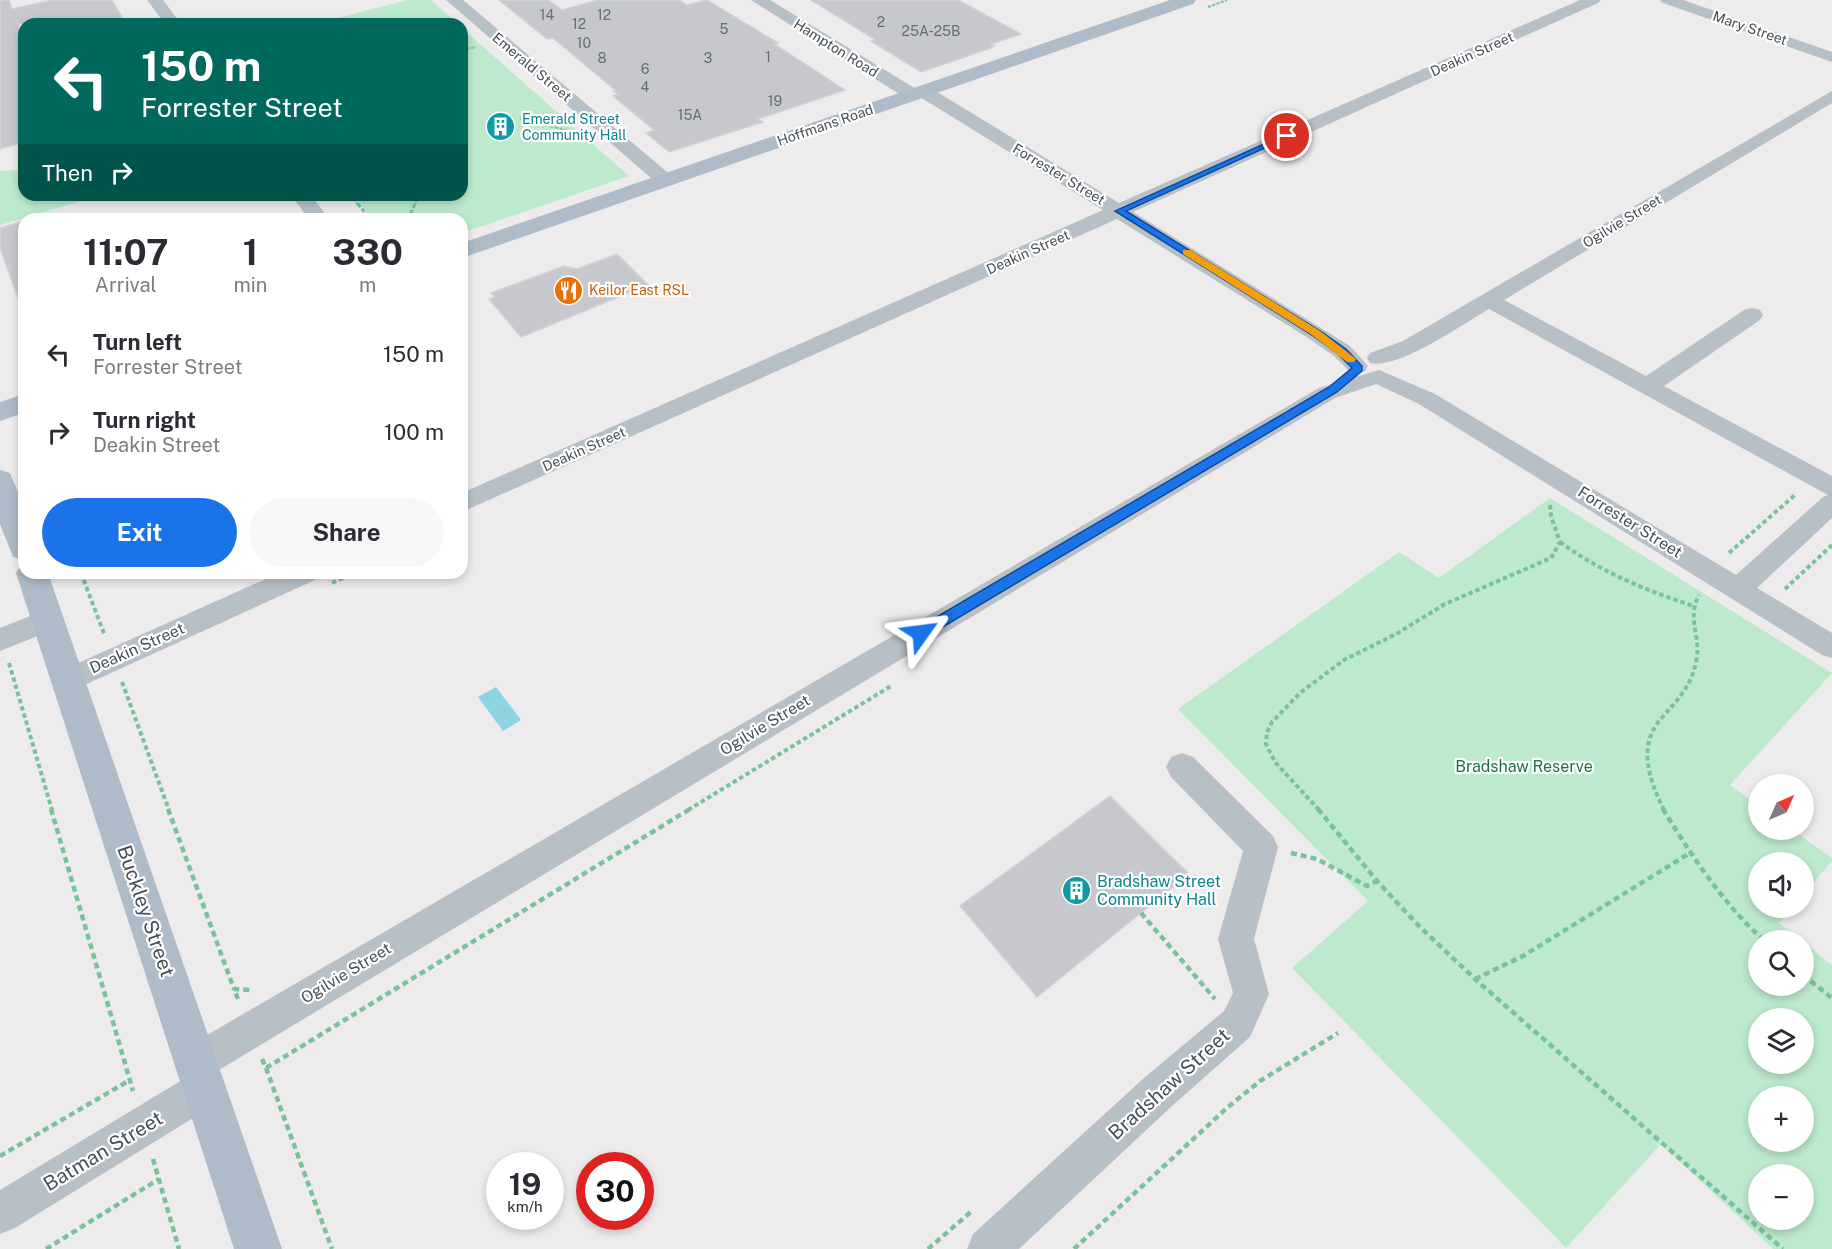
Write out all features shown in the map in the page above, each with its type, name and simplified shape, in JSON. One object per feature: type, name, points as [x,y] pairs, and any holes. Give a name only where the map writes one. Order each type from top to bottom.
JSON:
[{"type":"main road","name":"Hoffmans Road","points":[[468,249],[1188,0]]},
{"type":"main road","points":[[0,412],[18,405]]},
{"type":"main road","points":[[0,480],[18,532]]},
{"type":"main road","name":"Buckley Street","points":[[34,579],[258,1249]]},
{"type":"street","points":[[155,0],[168,18]]},
{"type":"street","name":"Emerald Street","points":[[454,0],[666,181]]},
{"type":"street","name":"Deakin Street","points":[[468,500],[1593,0]]},
{"type":"street","name":"Mary Street","points":[[1668,0],[1832,57]]},
{"type":"street","points":[[765,3],[788,1]]},
{"type":"street","name":"Hampton Road","points":[[765,3],[918,93]]},
{"type":"street","name":"Forrester Street","points":[[918,93],[1119,211],[1342,351],[1427,399],[1832,647]]},
{"type":"street","name":"Ogilvie Street","points":[[201,1075],[1333,390],[1375,368],[1404,357],[1412,346],[1832,96]]},
{"type":"street","points":[[1488,300],[1832,487]]},
{"type":"street","points":[[1647,386],[1752,315]]},
{"type":"street","points":[[1738,589],[1832,503]]},
{"type":"street","name":"Deakin Street","points":[[68,680],[314,580]]},
{"type":"street","points":[[1,640],[48,620]]},
{"type":"street","points":[[1182,767],[1261,847]]},
{"type":"street","name":"Bradshaw Street","points":[[988,1249],[1158,1092],[1237,1024],[1251,994],[1236,939],[1261,847]]},
{"type":"street","name":"Batman Street","points":[[0,1213],[143,1126],[201,1075]]},
{"type":"path","points":[[520,119],[558,129]]},
{"type":"path","points":[[356,201],[365,213]]},
{"type":"path","points":[[1550,495],[1551,516],[1560,542],[1584,561],[1644,591],[1694,606],[1691,622],[1698,652],[1690,684],[1650,734],[1647,753],[1650,781],[1660,807],[1690,853],[1752,930]]},
{"type":"path","points":[[1560,542],[1551,558],[1445,604],[1396,634],[1344,660],[1300,693],[1272,722],[1267,732],[1266,744],[1275,762],[1337,830],[1377,881],[1475,979],[1783,1249]]},
{"type":"path","points":[[1780,593],[1832,545]]},
{"type":"path","points":[[83,579],[107,639]]},
{"type":"path","points":[[1,640],[179,1249]]},
{"type":"path","points":[[121,679],[234,989]]},
{"type":"path","points":[[1261,847],[1317,859],[1367,886],[1377,881]]},
{"type":"path","points":[[1475,979],[1523,956],[1690,853]]},
{"type":"path","points":[[1141,913],[1237,1024]]},
{"type":"path","points":[[1814,984],[1832,998]]},
{"type":"path","points":[[1074,1249],[1228,1107],[1260,1081],[1338,1033]]},
{"type":"path","points":[[266,1068],[332,1249]]},
{"type":"path","points":[[0,1156],[130,1080]]},
{"type":"path","points":[[46,1249],[159,1179]]},
{"type":"green space","points":[[408,0],[431,0],[451,18],[338,18]]},
{"type":"green space","points":[[468,33],[629,176],[468,231],[468,213],[367,213],[358,201],[468,201]]},
{"type":"green space","points":[[0,171],[18,171],[18,201],[82,201],[41,213],[18,213],[18,220],[0,225]]},
{"type":"green space","name":"Bradshaw Reserve","points":[[1550,498],[1832,673],[1730,785],[1748,798],[1748,840],[1807,840],[1832,858],[1814,882],[1814,852],[1748,852],[1748,918],[1783,918],[1779,923],[1788,930],[1748,930],[1748,996],[1814,996],[1814,951],[1832,965],[1832,1249],[1773,1249],[1753,1230],[1814,1230],[1814,1164],[1748,1164],[1748,1226],[1661,1144],[1566,1248],[1292,968],[1368,901],[1178,709],[1399,552],[1439,578]]},
{"type":"water","points":[[496,687],[521,720],[503,731],[478,697]]},
{"type":"building","points":[[0,0],[9,0],[12,9],[53,0],[112,0],[122,18],[18,18],[18,144],[0,149]]},
{"type":"building","points":[[499,0],[548,0],[562,10],[598,0],[679,0],[687,5],[707,0],[778,43],[774,44],[845,90],[758,119],[763,122],[669,152],[646,133],[654,130],[613,96],[618,94],[613,91],[615,90],[553,38],[547,39]]},
{"type":"building","points":[[811,0],[958,0],[1021,34],[991,44],[994,46],[991,48],[921,72],[871,41],[876,40]]},
{"type":"building","points":[[18,223],[18,298],[0,248],[0,228]]},
{"type":"building","points":[[617,254],[648,285],[521,337],[489,299],[495,297],[491,293],[564,266],[577,269]]},
{"type":"building","name":"Bradshaw Street Community Hall","points":[[1110,796],[1189,874],[1037,997],[960,906]]},
{"type":"slow traffic","points":[[1186,252],[1316,333],[1350,359]]},
{"type":"place","name":"Emerald Street Community Hall","points":[[501,127]]},
{"type":"place","name":"Keilor East RSL","points":[[568,290]]},
{"type":"place","name":"Bradshaw Street Community Hall","points":[[1076,890]]},
{"type":"route","points":[[921,633],[1333,390],[1358,368],[1342,351],[1316,333],[1119,211],[1287,136]]}]
